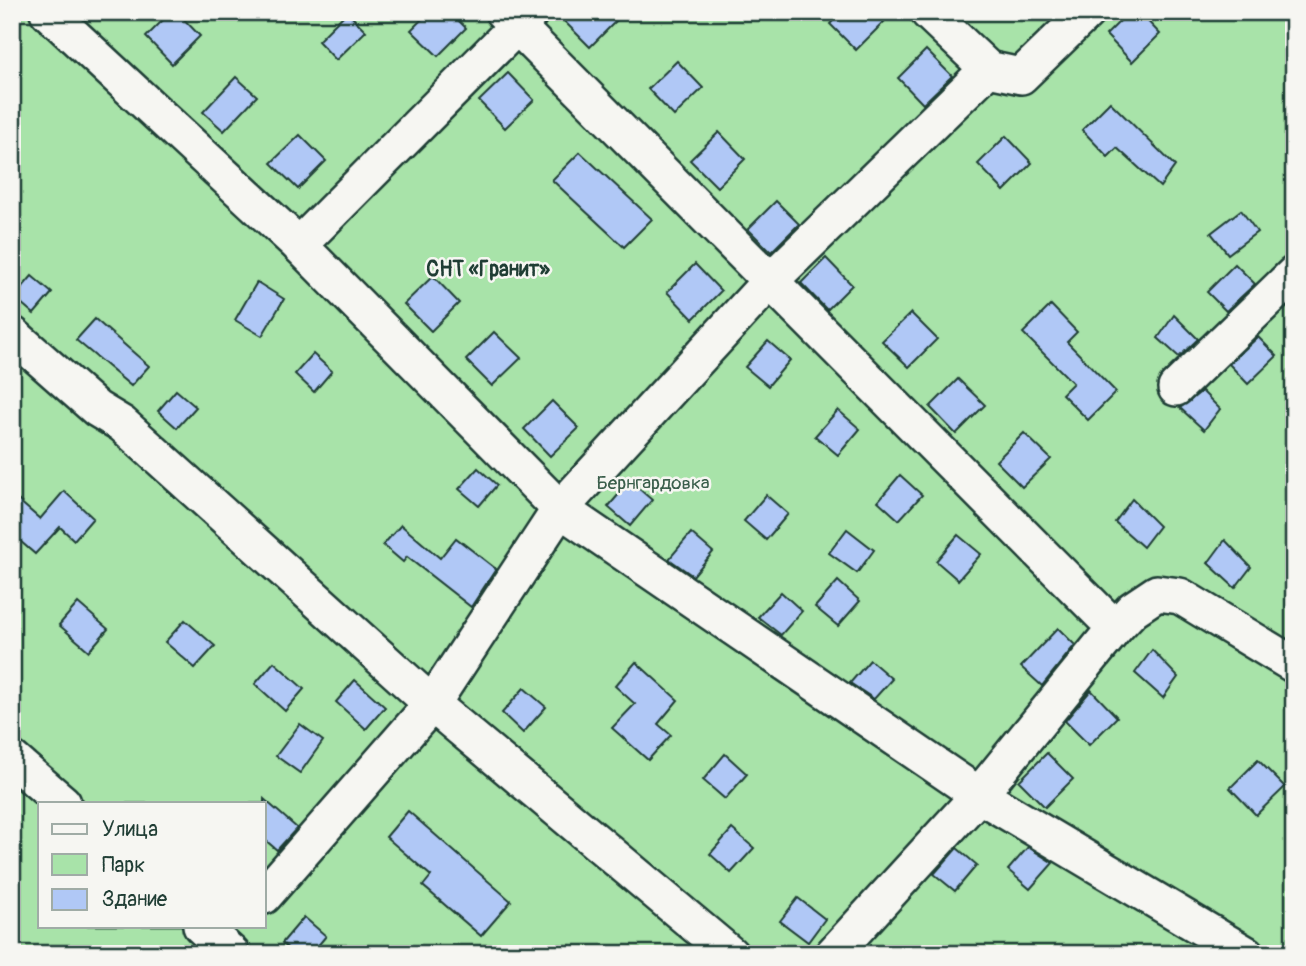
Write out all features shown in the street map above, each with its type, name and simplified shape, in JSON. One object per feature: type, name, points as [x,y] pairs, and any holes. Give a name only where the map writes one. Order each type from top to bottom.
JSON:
[{"type":"street","points":[[48,12],[299,245],[560,509],[979,795],[1245,954]]},
{"type":"street","points":[[928,12],[988,69],[1021,76],[1087,12]]},
{"type":"street","points":[[299,245],[517,17],[769,282],[1115,628]]},
{"type":"street","points":[[266,894],[432,704],[560,509],[769,282],[988,69]]},
{"type":"street","points":[[1176,388],[1294,274]]},
{"type":"street","points":[[12,334],[97,409],[122,424],[432,704],[730,954]]},
{"type":"street","points":[[833,954],[979,795],[1115,628],[1133,609],[1157,593],[1180,596],[1294,665]]},
{"type":"street","points":[[12,759],[62,802]]},
{"type":"green space","name":"Бернгардовка","points":[[12,12],[1294,12],[1294,954],[12,954]]},
{"type":"building","points":[[171,12],[177,12],[200,36],[172,64],[146,37]]},
{"type":"building","points":[[347,12],[366,31],[336,60],[318,41]]},
{"type":"building","points":[[429,12],[450,12],[466,28],[438,56],[411,30]]},
{"type":"building","points":[[555,12],[625,12],[590,47]]},
{"type":"building","points":[[841,12],[875,12],[884,22],[856,50],[830,24]]},
{"type":"building","points":[[1129,12],[1139,12],[1160,34],[1132,62],[1106,35]]},
{"type":"building","points":[[926,50],[952,76],[923,104],[898,78]]},
{"type":"building","points":[[677,61],[703,88],[674,116],[648,89]]},
{"type":"building","points":[[508,73],[534,100],[505,128],[479,101]]},
{"type":"building","points":[[236,77],[257,96],[224,131],[203,112]]},
{"type":"building","points":[[1110,102],[1175,166],[1160,187],[1117,148],[1108,157],[1082,130]]},
{"type":"building","points":[[719,132],[745,159],[717,187],[690,160]]},
{"type":"building","points":[[300,135],[326,161],[298,189],[271,163]]},
{"type":"building","points":[[1006,136],[1032,163],[1004,191],[978,164]]},
{"type":"building","points":[[580,152],[652,219],[624,247],[552,180]]},
{"type":"building","points":[[776,201],[799,224],[771,252],[748,229]]},
{"type":"building","points":[[1241,210],[1257,232],[1228,254],[1211,233]]},
{"type":"building","points":[[826,258],[852,285],[827,310],[801,283]]},
{"type":"building","points":[[695,264],[721,291],[693,319],[667,292]]},
{"type":"building","points":[[1235,264],[1255,284],[1226,311],[1207,292]]},
{"type":"building","points":[[32,276],[52,293],[34,314],[14,297]]},
{"type":"building","points":[[433,276],[459,303],[431,331],[404,304]]},
{"type":"building","points":[[257,282],[284,299],[262,336],[235,320]]},
{"type":"building","points":[[1051,305],[1077,332],[1067,342],[1116,392],[1088,420],[1062,394],[1073,383],[1023,333]]},
{"type":"building","points":[[911,313],[937,339],[909,367],[882,341]]},
{"type":"building","points":[[1174,315],[1198,339],[1179,357],[1158,338]]},
{"type":"building","points":[[95,319],[149,366],[131,386],[76,340]]},
{"type":"building","points":[[494,332],[521,358],[492,386],[466,360]]},
{"type":"building","points":[[1258,337],[1277,356],[1248,384],[1229,364]]},
{"type":"building","points":[[768,341],[790,360],[768,386],[745,367]]},
{"type":"building","points":[[313,354],[332,371],[314,392],[295,374]]},
{"type":"building","points":[[958,379],[985,405],[956,434],[930,407]]},
{"type":"building","points":[[176,390],[196,407],[177,428],[158,411]]},
{"type":"building","points":[[1202,391],[1220,409],[1204,430],[1180,408]]},
{"type":"building","points":[[552,401],[579,428],[550,456],[524,429]]},
{"type":"building","points":[[838,410],[860,429],[838,455],[815,436]]},
{"type":"building","points":[[1024,433],[1051,459],[1022,487],[996,461]]},
{"type":"building","points":[[478,468],[497,485],[479,506],[459,489]]},
{"type":"building","points":[[900,475],[922,495],[899,520],[878,501]]},
{"type":"building","points":[[630,481],[652,500],[630,526],[608,507]]},
{"type":"building","points":[[64,491],[93,518],[74,540],[60,527],[35,554],[12,534],[12,495],[40,519]]},
{"type":"building","points":[[766,495],[788,514],[766,540],[744,521]]},
{"type":"building","points":[[1132,499],[1159,526],[1143,547],[1115,522]]},
{"type":"building","points":[[401,525],[440,558],[456,538],[496,569],[471,607],[407,557],[403,562],[383,545]]},
{"type":"building","points":[[847,529],[874,550],[857,573],[829,553]]},
{"type":"building","points":[[691,533],[713,552],[693,576],[669,559]]},
{"type":"building","points":[[958,535],[981,554],[958,580],[936,561]]},
{"type":"building","points":[[1225,540],[1251,567],[1235,588],[1208,563]]},
{"type":"building","points":[[838,581],[860,601],[838,626],[815,607]]},
{"type":"building","points":[[781,592],[802,611],[781,635],[758,617]]},
{"type":"building","points":[[78,603],[108,629],[89,651],[59,625]]},
{"type":"building","points":[[185,620],[215,646],[195,668],[165,642]]},
{"type":"building","points":[[1058,628],[1075,645],[1042,686],[1021,667]]},
{"type":"building","points":[[1152,650],[1178,677],[1163,698],[1135,673]]},
{"type":"building","points":[[870,660],[892,679],[874,699],[850,683]]},
{"type":"building","points":[[274,662],[304,689],[285,711],[255,684]]},
{"type":"building","points":[[636,662],[678,700],[658,724],[671,735],[648,760],[612,728],[635,704],[615,686]]},
{"type":"building","points":[[355,680],[385,707],[366,729],[336,702]]},
{"type":"building","points":[[524,688],[546,707],[523,733],[502,713]]},
{"type":"building","points":[[1091,690],[1117,717],[1089,745],[1065,721]]},
{"type":"building","points":[[300,724],[323,741],[300,773],[276,756]]},
{"type":"building","points":[[1047,753],[1073,779],[1045,807],[1019,781]]},
{"type":"building","points":[[725,754],[747,774],[725,799],[703,780]]},
{"type":"building","points":[[1258,760],[1285,787],[1256,815],[1230,788]]},
{"type":"building","points":[[264,799],[297,828],[277,850],[266,841]]},
{"type":"building","points":[[408,811],[511,901],[481,936],[423,886],[431,876],[386,837]]},
{"type":"building","points":[[732,829],[754,848],[731,873],[710,854]]},
{"type":"building","points":[[1028,847],[1053,863],[1030,889],[1008,870]]},
{"type":"building","points":[[957,848],[977,865],[955,891],[934,874]]},
{"type":"building","points":[[798,898],[825,919],[808,942],[780,921]]},
{"type":"building","points":[[304,917],[326,936],[311,954],[294,954],[282,943]]},
{"type":"district","name":"СНТ «Гранит»","points":[[488,269]]}]
